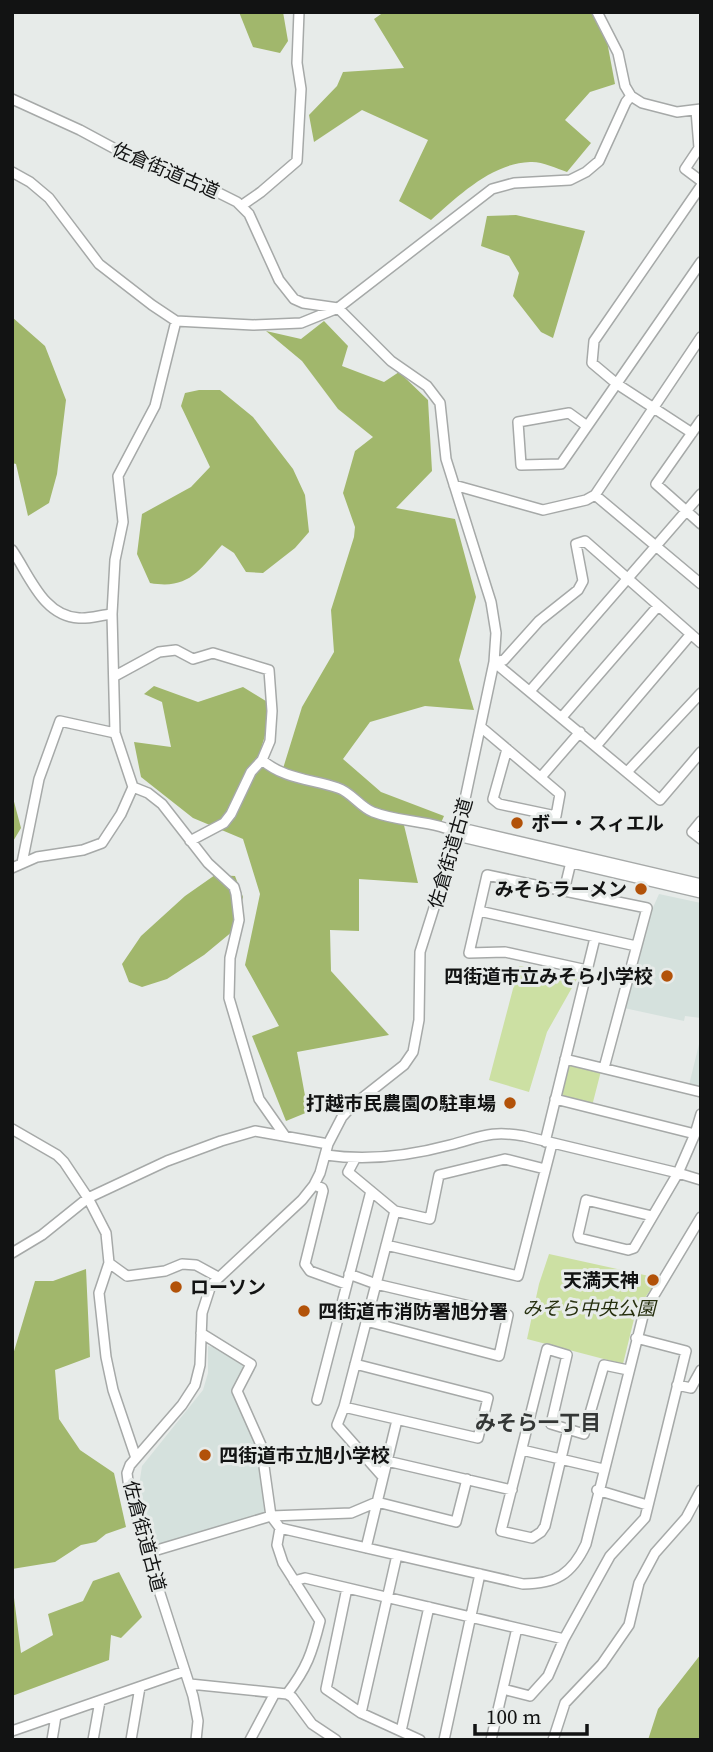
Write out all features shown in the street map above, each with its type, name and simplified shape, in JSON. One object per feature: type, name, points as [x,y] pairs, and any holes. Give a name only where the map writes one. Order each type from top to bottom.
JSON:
[{"type":"street","points":[[241,206],[297,161],[302,89],[297,63],[299,12]]},
{"type":"street","points":[[597,12],[618,53],[625,86],[631,96],[642,103],[677,112],[699,110],[699,148],[685,169],[700,189],[594,341],[592,363],[617,384],[692,433]]},
{"type":"street","points":[[12,172],[30,181],[49,198],[99,264],[152,306],[176,321],[253,325],[301,323],[338,308],[492,189],[513,183],[570,180],[593,167],[599,161],[631,96]]},
{"type":"street","name":"佐倉街道古道","points":[[12,99],[80,130],[145,165],[209,188],[241,206],[248,214],[279,280],[294,299],[303,303],[338,308],[391,361],[435,394],[440,403],[446,459],[491,602],[496,633],[494,662],[482,728],[458,832],[421,952],[419,1020],[413,1052],[396,1073],[352,1106],[336,1126],[314,1185],[302,1200],[211,1285],[204,1303],[200,1365],[195,1385],[127,1473],[147,1553],[190,1684],[196,1709],[196,1740]]},
{"type":"street","points":[[587,426],[569,413],[517,422],[521,465],[561,464],[701,262]]},
{"type":"street","points":[[12,868],[37,857],[83,850],[102,843],[121,814],[133,787],[115,733],[112,614],[116,559],[123,522],[118,476],[155,406],[176,321]]},
{"type":"street","points":[[454,485],[543,510],[586,500],[595,495],[701,337]]},
{"type":"street","points":[[701,420],[656,484],[701,524]]},
{"type":"street","points":[[530,691],[701,494]]},
{"type":"street","points":[[595,495],[701,584]]},
{"type":"street","points":[[494,662],[505,660],[539,621],[578,590],[583,581],[576,544],[585,541],[701,643]]},
{"type":"street","points":[[12,550],[16,564],[40,597],[59,613],[79,618],[112,614]]},
{"type":"street","points":[[562,717],[659,606]]},
{"type":"street","points":[[596,746],[691,634]]},
{"type":"street","points":[[115,676],[159,652],[176,650],[193,659],[213,653],[269,670],[272,711],[270,741],[262,760],[251,772],[231,814],[223,823],[190,841]]},
{"type":"street","points":[[494,662],[660,800],[701,752]]},
{"type":"street","points":[[627,772],[701,693]]},
{"type":"street","points":[[22,863],[39,779],[60,721],[115,733]]},
{"type":"street","points":[[482,728],[541,777],[560,794],[556,816],[499,804],[494,799],[507,749]]},
{"type":"street","points":[[541,777],[580,732]]},
{"type":"street","points":[[262,760],[271,768],[300,779],[338,788],[371,812],[444,826],[467,838],[701,893]]},
{"type":"street","points":[[133,787],[148,793],[162,804],[208,863],[234,887],[239,920],[230,958],[229,998],[259,1099],[285,1136]]},
{"type":"street","points":[[701,821],[692,832],[701,839]]},
{"type":"street","points":[[458,832],[470,831],[701,884]]},
{"type":"street","points":[[564,891],[571,862]]},
{"type":"street","points":[[587,970],[505,952],[469,953],[487,875],[647,908],[604,1068]]},
{"type":"street","points":[[479,911],[636,946]]},
{"type":"street","points":[[386,1245],[518,1276],[545,1169],[555,1099],[595,938]]},
{"type":"street","points":[[565,1059],[701,1092]]},
{"type":"street","points":[[555,1099],[695,1134]]},
{"type":"street","points":[[652,1216],[586,1200],[578,1235],[579,1238],[632,1250],[678,1173],[701,1114]]},
{"type":"street","points":[[520,1135],[522,1125]]},
{"type":"street","points":[[12,1129],[65,1162],[106,1233],[109,1264],[99,1293],[106,1357],[113,1390],[136,1458]]},
{"type":"street","points":[[12,1253],[42,1235],[88,1198],[167,1161],[254,1132],[285,1136],[355,1159],[406,1154],[451,1145],[487,1133],[520,1135],[701,1180]]},
{"type":"street","points":[[355,1159],[348,1172],[370,1191],[395,1211],[430,1219],[439,1175],[505,1159],[545,1169]]},
{"type":"street","points":[[314,1185],[323,1191],[305,1264],[310,1271],[508,1315],[499,1356],[366,1321]]},
{"type":"street","points":[[317,1399],[370,1191]]},
{"type":"street","points":[[383,1477],[337,1425],[395,1211]]},
{"type":"street","points":[[201,1334],[251,1364],[237,1391],[261,1445],[271,1516],[280,1528],[523,1584],[545,1583],[561,1576],[579,1558],[586,1544],[597,1490],[643,1312],[701,1217]]},
{"type":"street","points":[[109,1264],[127,1276],[165,1271],[182,1264],[196,1265],[218,1277]]},
{"type":"street","points":[[503,1689],[530,1696],[548,1676],[564,1639],[610,1556],[645,1518],[686,1351],[636,1338]]},
{"type":"street","points":[[568,1429],[545,1526],[532,1538],[501,1531],[547,1349],[567,1355],[551,1424],[568,1429],[584,1434],[604,1364],[628,1370]]},
{"type":"street","points":[[344,1407],[478,1438],[488,1398],[355,1364]]},
{"type":"street","points":[[677,1385],[691,1388],[701,1370]]},
{"type":"street","points":[[366,1548],[397,1420]]},
{"type":"street","points":[[522,1450],[603,1469]]},
{"type":"street","points":[[387,1461],[512,1490]]},
{"type":"street","points":[[147,1553],[271,1516],[351,1513],[377,1502],[456,1522],[467,1479]]},
{"type":"street","points":[[597,1490],[647,1504]]},
{"type":"street","points":[[553,1740],[565,1703],[602,1664],[629,1625],[639,1583],[655,1553],[686,1518],[701,1490]]},
{"type":"street","points":[[280,1528],[276,1545],[294,1581],[320,1621],[304,1671],[287,1694]]},
{"type":"street","points":[[361,1713],[397,1555]]},
{"type":"street","points":[[444,1740],[480,1574]]},
{"type":"street","points":[[294,1581],[305,1578],[564,1639]]},
{"type":"street","points":[[347,1588],[326,1689],[361,1713],[420,1740]]},
{"type":"street","points":[[401,1731],[429,1607]]},
{"type":"street","points":[[491,1740],[517,1628]]},
{"type":"street","points":[[12,1731],[185,1671]]},
{"type":"street","points":[[190,1684],[287,1694],[312,1724],[336,1740]]},
{"type":"street","points":[[131,1740],[140,1687]]},
{"type":"street","points":[[250,1740],[275,1693]]},
{"type":"street","points":[[93,1740],[100,1700]]},
{"type":"street","points":[[52,1740],[56,1716]]},
{"type":"shaded area","name":"四街道市立みそら小学校","points":[[659,894],[701,903],[701,1018],[685,1016],[684,1021],[624,1008],[647,921]]},
{"type":"shaded area","points":[[701,1036],[701,1087],[689,1085]]},
{"type":"shaded area","name":"四街道市立旭小学校","points":[[208,1346],[247,1368],[232,1392],[258,1444],[266,1513],[153,1548],[138,1492],[142,1466],[203,1390],[208,1373]]},
{"type":"green space","points":[[239,12],[283,12],[288,41],[280,53],[253,47]]},
{"type":"green space","points":[[384,12],[593,12],[606,36],[615,84],[590,92],[565,120],[591,143],[567,172],[534,162],[516,164],[489,174],[431,220],[399,201],[428,140],[362,110],[314,142],[309,115],[337,86],[343,72],[404,68],[374,19]]},
{"type":"green space","points":[[516,215],[585,231],[553,338],[541,332],[513,296],[519,273],[509,256],[481,246],[487,216]]},
{"type":"green space","points":[[12,317],[45,346],[66,400],[57,474],[49,503],[28,516],[16,464],[12,463]]},
{"type":"green space","points":[[324,321],[348,346],[342,366],[384,382],[399,372],[428,400],[432,471],[396,508],[455,519],[476,597],[459,660],[474,710],[425,706],[370,722],[343,759],[381,792],[444,816],[440,825],[402,817],[418,883],[359,879],[359,931],[330,930],[331,971],[389,1035],[297,1052],[308,1112],[286,1121],[252,1036],[279,1026],[245,965],[260,894],[243,839],[193,818],[141,777],[134,742],[171,747],[162,702],[144,694],[154,686],[198,702],[243,687],[274,706],[260,752],[281,775],[302,707],[334,652],[331,610],[355,527],[343,493],[355,451],[373,437],[338,409],[302,361],[266,331],[301,339]]},
{"type":"green space","points":[[220,390],[253,417],[293,469],[305,495],[309,532],[295,548],[263,573],[246,572],[234,553],[222,545],[199,570],[184,581],[174,584],[150,583],[137,554],[142,514],[191,487],[210,467],[181,406],[185,393]]},
{"type":"green space","points":[[12,794],[21,828],[12,843]]},
{"type":"green space","points":[[215,875],[235,876],[243,897],[233,931],[204,955],[167,979],[142,987],[129,982],[122,964],[141,936],[185,896]]},
{"type":"green space","points":[[519,966],[578,977],[547,1032],[529,1092],[489,1080]]},
{"type":"green space","points":[[568,1063],[601,1071],[592,1106],[559,1097]]},
{"type":"green space","name":"みそら中央公園","points":[[549,1254],[649,1276],[646,1283],[653,1286],[636,1311],[623,1364],[527,1339],[539,1284]]},
{"type":"green space","points":[[86,1269],[90,1357],[55,1370],[59,1419],[80,1450],[114,1473],[126,1527],[106,1534],[96,1542],[81,1545],[55,1562],[12,1569],[12,1358],[35,1281],[53,1281]]},
{"type":"green space","points":[[119,1572],[142,1617],[121,1638],[111,1635],[109,1660],[12,1696],[12,1582],[21,1653],[53,1635],[48,1614],[83,1601],[93,1581]]},
{"type":"green space","points":[[701,1654],[701,1740],[648,1740],[658,1709]]},
{"type":"place","name":"ボー・スィエル","points":[[517,823]]},
{"type":"place","name":"みそらラーメン","points":[[641,889]]},
{"type":"place","name":"四街道市立みそら小学校","points":[[667,976]]},
{"type":"place","name":"打越市民農園の駐車場","points":[[510,1103]]},
{"type":"place","name":"天満天神","points":[[653,1280]]},
{"type":"place","name":"ローソン","points":[[176,1287]]},
{"type":"place","name":"四街道市消防署旭分署","points":[[304,1311]]},
{"type":"place","name":"四街道市立旭小学校","points":[[205,1455]]},
{"type":"district","name":"みそら一丁目","points":[[538,1422]]}]
